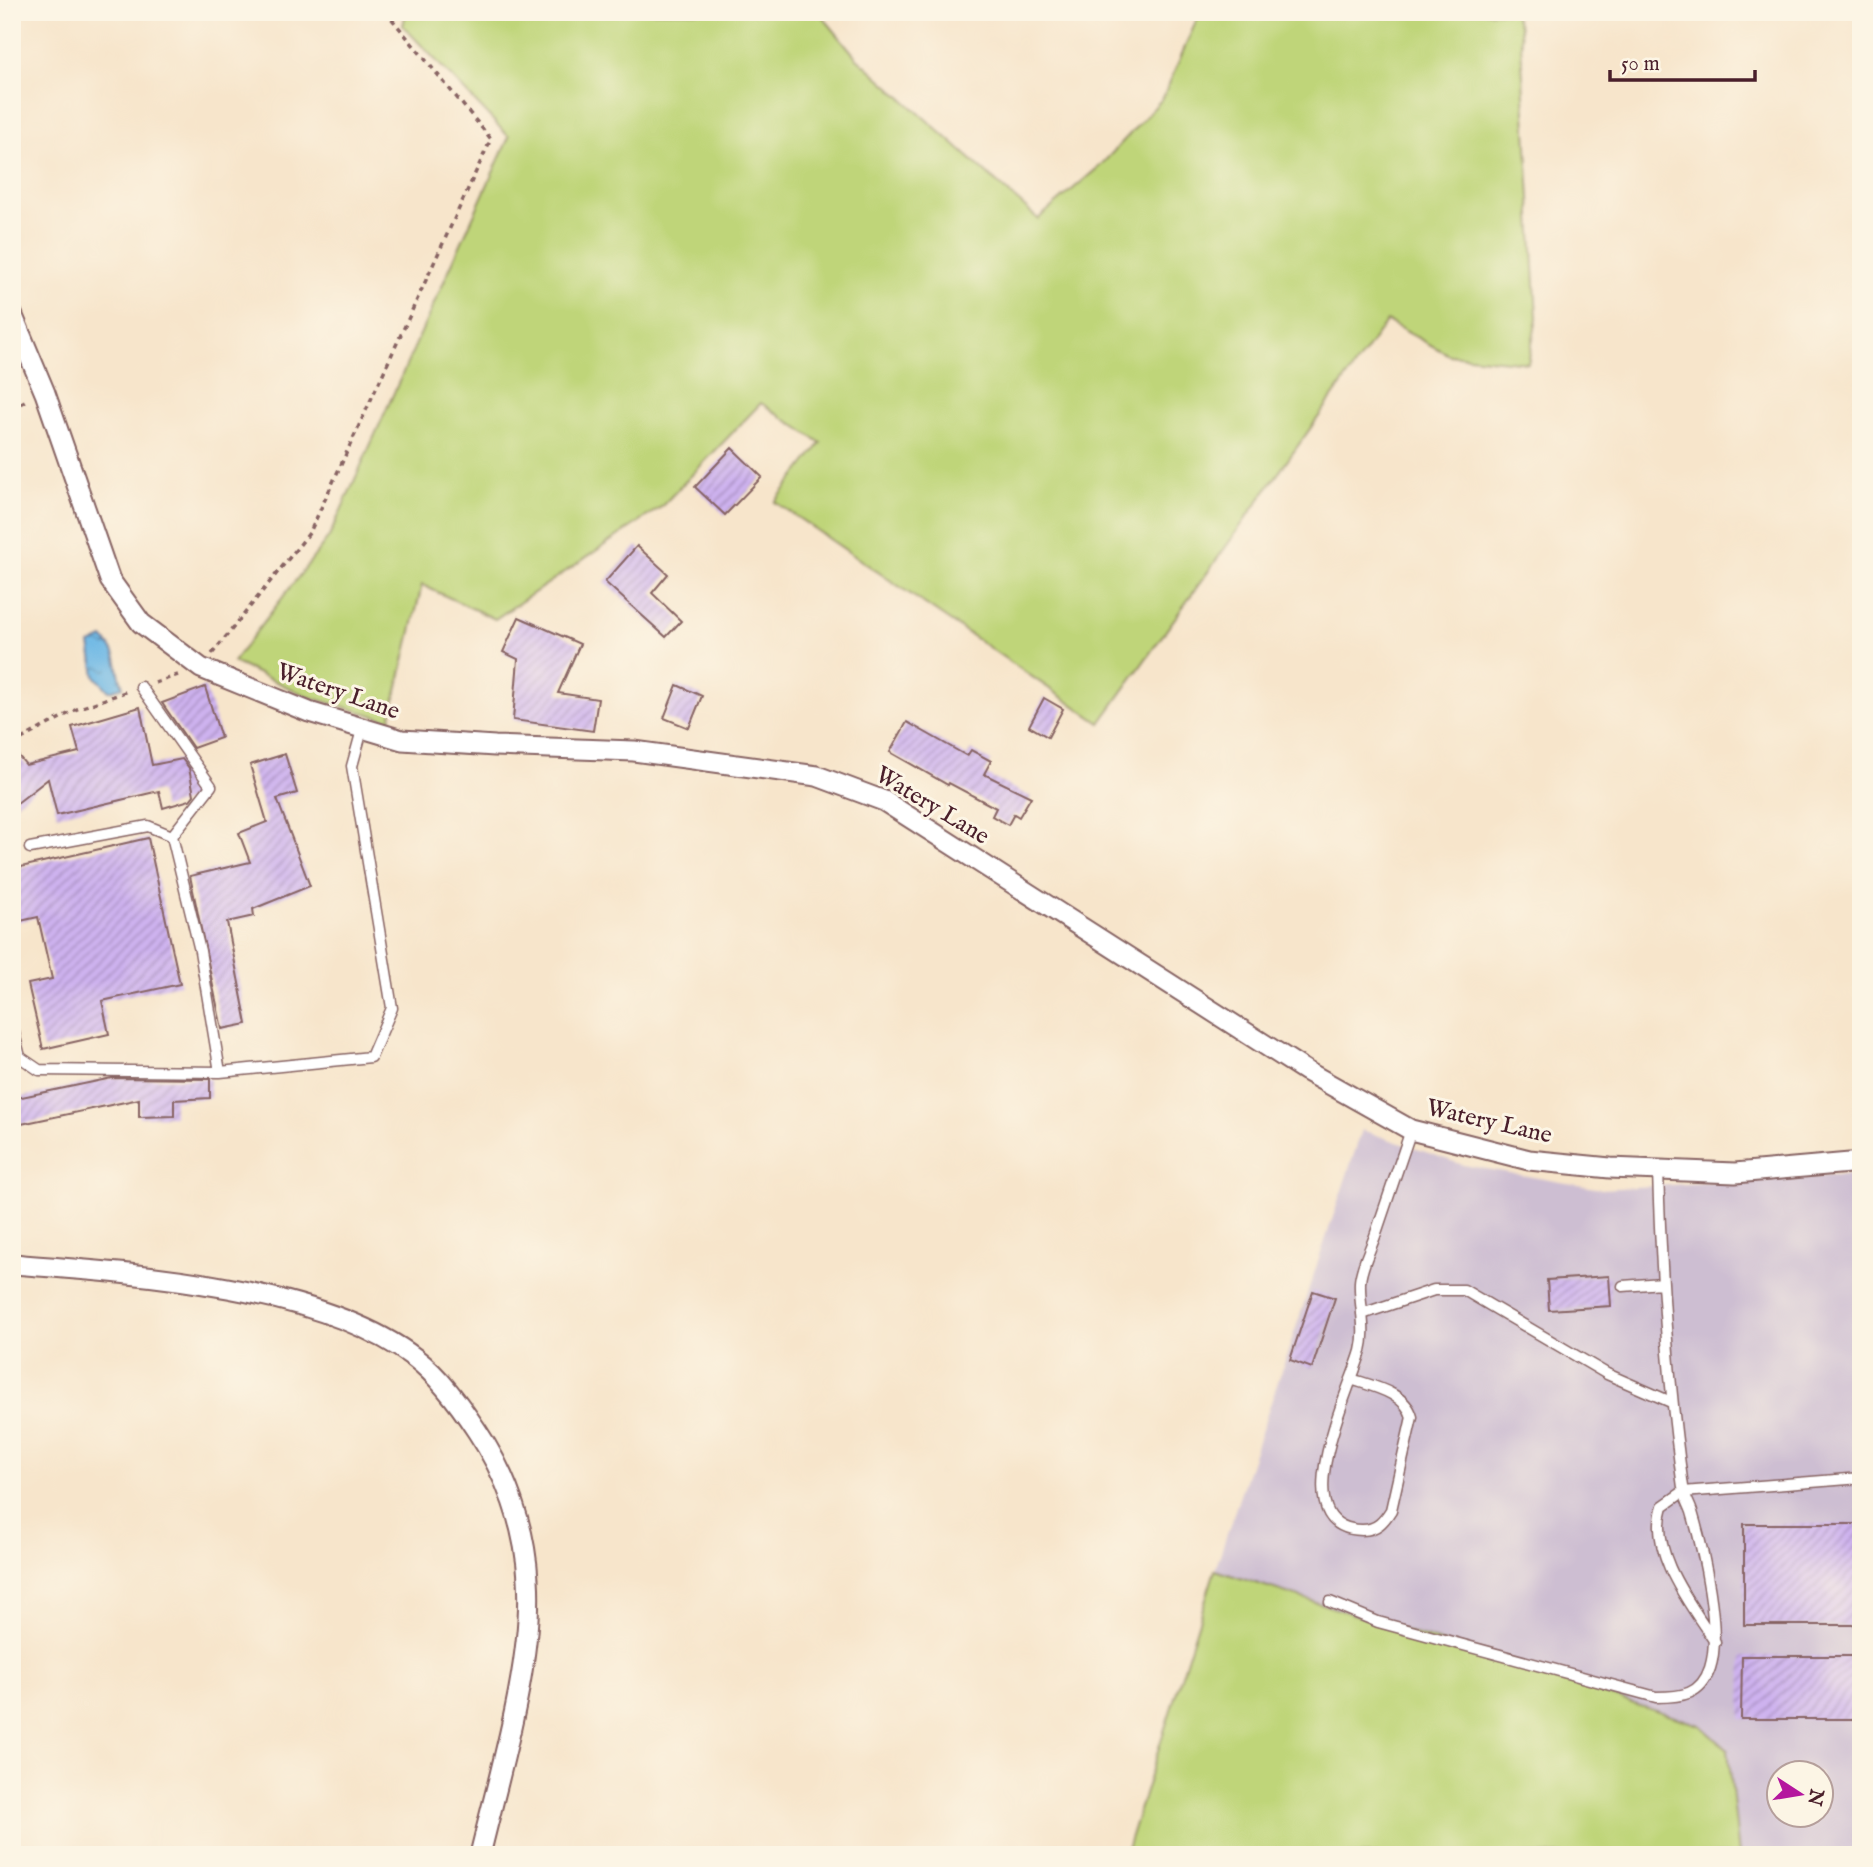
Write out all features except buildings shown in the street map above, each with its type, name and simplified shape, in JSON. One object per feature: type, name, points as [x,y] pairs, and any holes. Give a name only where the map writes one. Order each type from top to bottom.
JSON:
[{"type":"street","name":"Watery Lane","points":[[12,314],[45,393],[110,580],[141,623],[201,668],[362,730],[402,740],[634,751],[817,776],[848,786],[884,802],[1306,1071],[1411,1130],[1529,1160],[1658,1170],[1735,1173],[1861,1162]]},
{"type":"street","points":[[12,1264],[180,1280],[286,1301],[355,1323],[415,1359],[457,1401],[499,1464],[518,1522],[528,1579],[524,1650],[480,1855]]},
{"type":"lane","points":[[141,687],[211,786],[172,836]]},
{"type":"lane","points":[[12,1025],[20,1056],[40,1070],[220,1072],[371,1057],[393,1008],[352,766],[362,730]]},
{"type":"lane","points":[[30,848],[148,826],[172,836]]},
{"type":"lane","points":[[172,836],[200,951],[220,1072]]},
{"type":"lane","points":[[1351,1379],[1401,1400],[1410,1409],[1412,1417],[1391,1510],[1384,1522],[1370,1530],[1354,1530],[1331,1517],[1322,1492],[1332,1436],[1364,1333],[1360,1280],[1411,1130]]},
{"type":"lane","points":[[1330,1602],[1378,1622],[1656,1697],[1692,1693],[1702,1685],[1710,1668],[1716,1643],[1714,1619],[1692,1511],[1683,1492],[1671,1402],[1662,1283],[1658,1170]]},
{"type":"lane","points":[[1623,1286],[1662,1283]]},
{"type":"lane","points":[[1362,1314],[1434,1290],[1464,1290],[1607,1374],[1671,1402]]},
{"type":"lane","points":[[1716,1643],[1679,1584],[1659,1532],[1663,1506],[1683,1492],[1861,1478]]},
{"type":"path","points":[[12,744],[76,709],[201,668],[310,532],[491,139],[386,12]]},
{"type":"shaded area","points":[[1362,1130],[1463,1165],[1601,1189],[1861,1174],[1861,1855],[1739,1855],[1728,1750],[1700,1725],[1215,1570]]},
{"type":"green space","points":[[406,12],[819,12],[856,57],[1038,219],[1101,165],[1163,98],[1200,12],[1513,12],[1520,27],[1537,318],[1528,363],[1449,355],[1387,321],[1100,723],[775,502],[821,443],[761,403],[661,507],[495,619],[422,585],[390,720],[309,697],[233,662],[329,537],[509,137],[403,26]]},
{"type":"green space","points":[[1215,1570],[1700,1725],[1728,1750],[1739,1855],[1125,1855]]},
{"type":"water","points":[[103,638],[115,656],[123,687],[109,691],[95,676],[90,644]]}]
